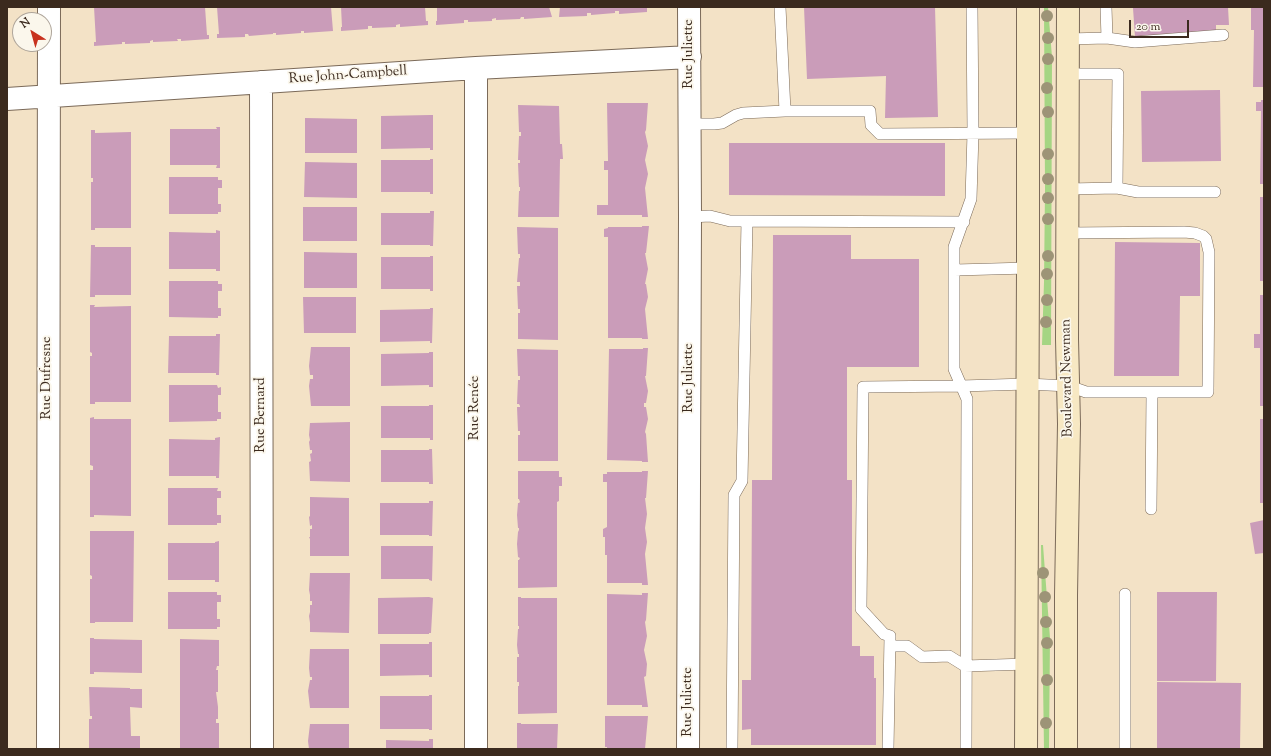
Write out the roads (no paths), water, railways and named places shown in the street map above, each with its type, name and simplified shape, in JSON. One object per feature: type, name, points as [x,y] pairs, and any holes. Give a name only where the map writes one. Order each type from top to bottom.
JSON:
[{"type":"main road","points":[[1026,749],[1028,7]]},
{"type":"main road","name":"Boulevard Newman","points":[[1066,749],[1066,595],[1069,424],[1068,7]]},
{"type":"street","name":"Rue Dufresne","points":[[48,749],[49,7]]},
{"type":"street","name":"Rue Juliette","points":[[688,749],[690,217],[689,7]]},
{"type":"street","name":"Rue John-Campbell","points":[[7,99],[476,68],[690,57]]},
{"type":"street","name":"Rue Renée","points":[[476,68],[476,749]]},
{"type":"street","name":"Rue Bernard","points":[[261,82],[262,749]]},
{"type":"lane","points":[[780,7],[785,111]]},
{"type":"lane","points":[[966,749],[966,399],[954,369],[954,247],[964,222],[971,198],[973,134],[972,7]]},
{"type":"lane","points":[[1106,7],[1107,38]]},
{"type":"lane","points":[[1068,39],[1107,38],[1135,42],[1223,35]]},
{"type":"lane","points":[[1068,74],[1118,74],[1117,188]]},
{"type":"lane","points":[[690,124],[714,124],[743,113],[785,111],[870,111],[870,125],[880,134],[1028,133]]},
{"type":"lane","points":[[1068,189],[1117,188],[1138,192],[1215,192]]},
{"type":"lane","points":[[690,217],[710,216],[730,220],[747,221],[964,222]]},
{"type":"lane","points":[[732,749],[734,495],[742,481],[747,221]]},
{"type":"lane","points":[[888,749],[890,636],[884,634],[861,609],[863,387],[1027,384],[1068,386],[1086,392],[1208,392],[1209,252],[1206,239],[1202,236],[1184,232],[1068,233]]},
{"type":"lane","points":[[955,270],[1028,268]]},
{"type":"lane","points":[[1151,509],[1152,393]]},
{"type":"lane","points":[[1125,594],[1125,749]]},
{"type":"lane","points":[[890,646],[908,646],[922,657],[949,656],[965,666],[1027,664]]}]
